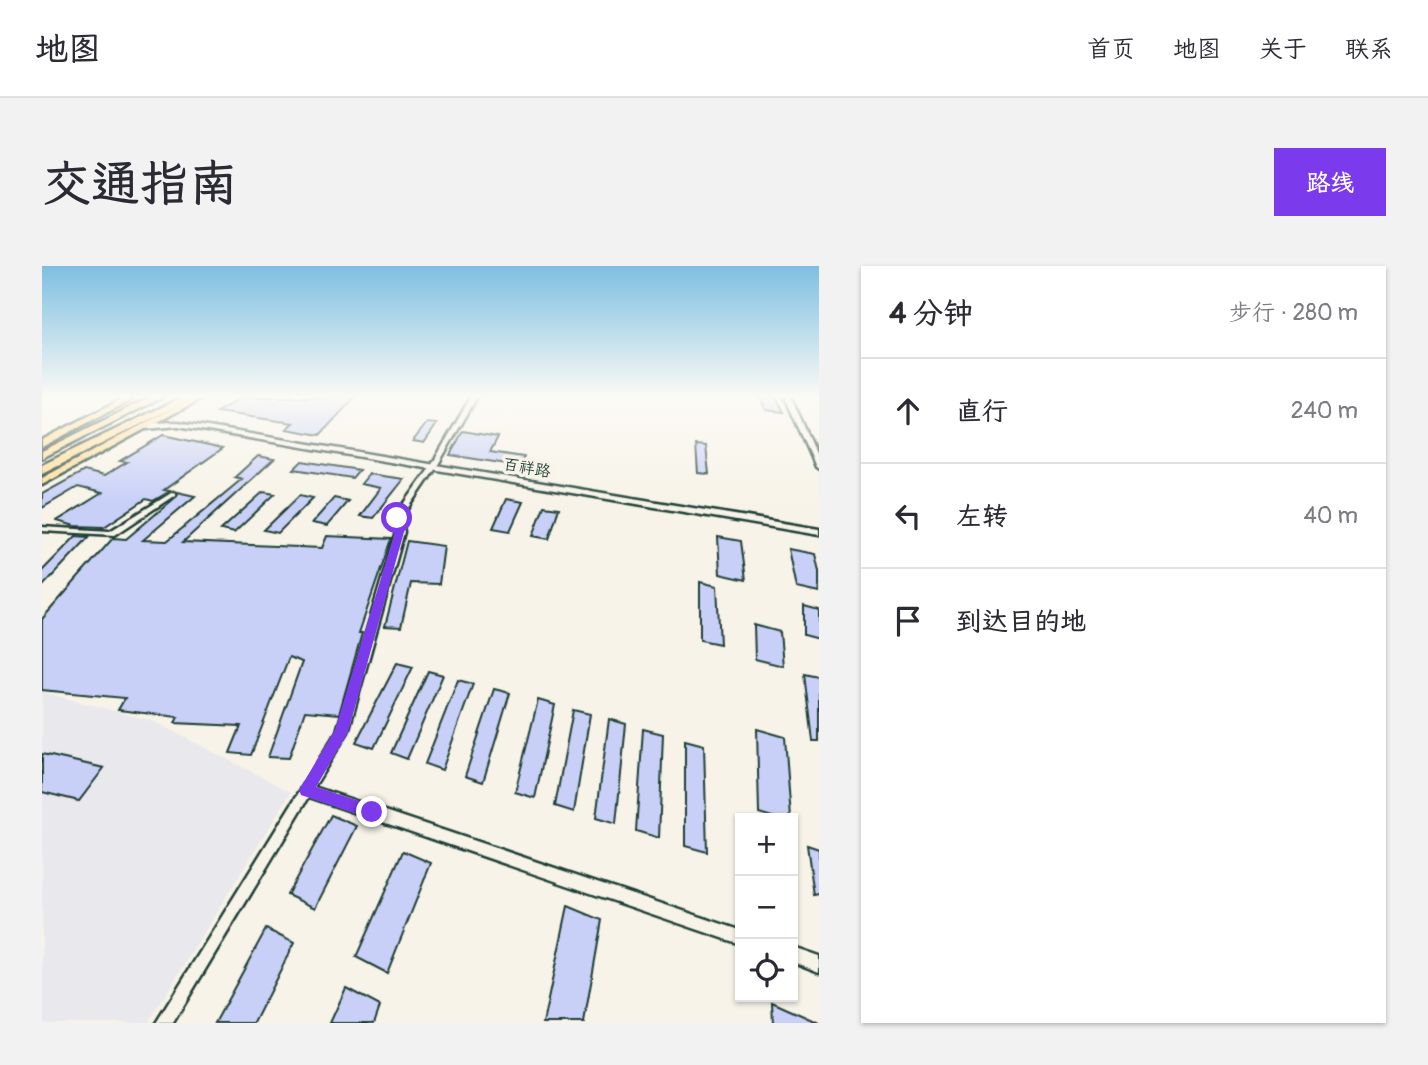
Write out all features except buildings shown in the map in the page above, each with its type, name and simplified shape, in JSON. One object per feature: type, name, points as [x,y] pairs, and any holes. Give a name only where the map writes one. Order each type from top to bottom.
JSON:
[{"type":"highway","points":[[42,453],[76,432]]},
{"type":"highway","points":[[42,453],[85,432]]},
{"type":"highway","points":[[42,468],[108,432]]},
{"type":"highway","points":[[107,437],[116,432]]},
{"type":"highway","points":[[42,468],[117,432]]},
{"type":"main road","points":[[42,444],[64,432]]},
{"type":"main road","points":[[42,482],[134,432]]},
{"type":"street","name":"百祥路","points":[[229,432],[819,530]]},
{"type":"street","name":"百祥路","points":[[245,432],[433,466]]},
{"type":"street","points":[[164,1023],[341,732],[400,532],[397,518],[453,432]]},
{"type":"street","points":[[804,432],[819,467]]},
{"type":"street","points":[[42,529],[112,533],[173,494]]},
{"type":"street","points":[[306,790],[735,935]]},
{"type":"street","points":[[798,957],[819,964]]},
{"type":"shaded area","points":[[42,692],[153,721],[291,792],[148,1023],[42,1023]]},
{"type":"route","points":[[372,812],[306,790],[330,755],[341,732],[400,532],[397,518]]}]
